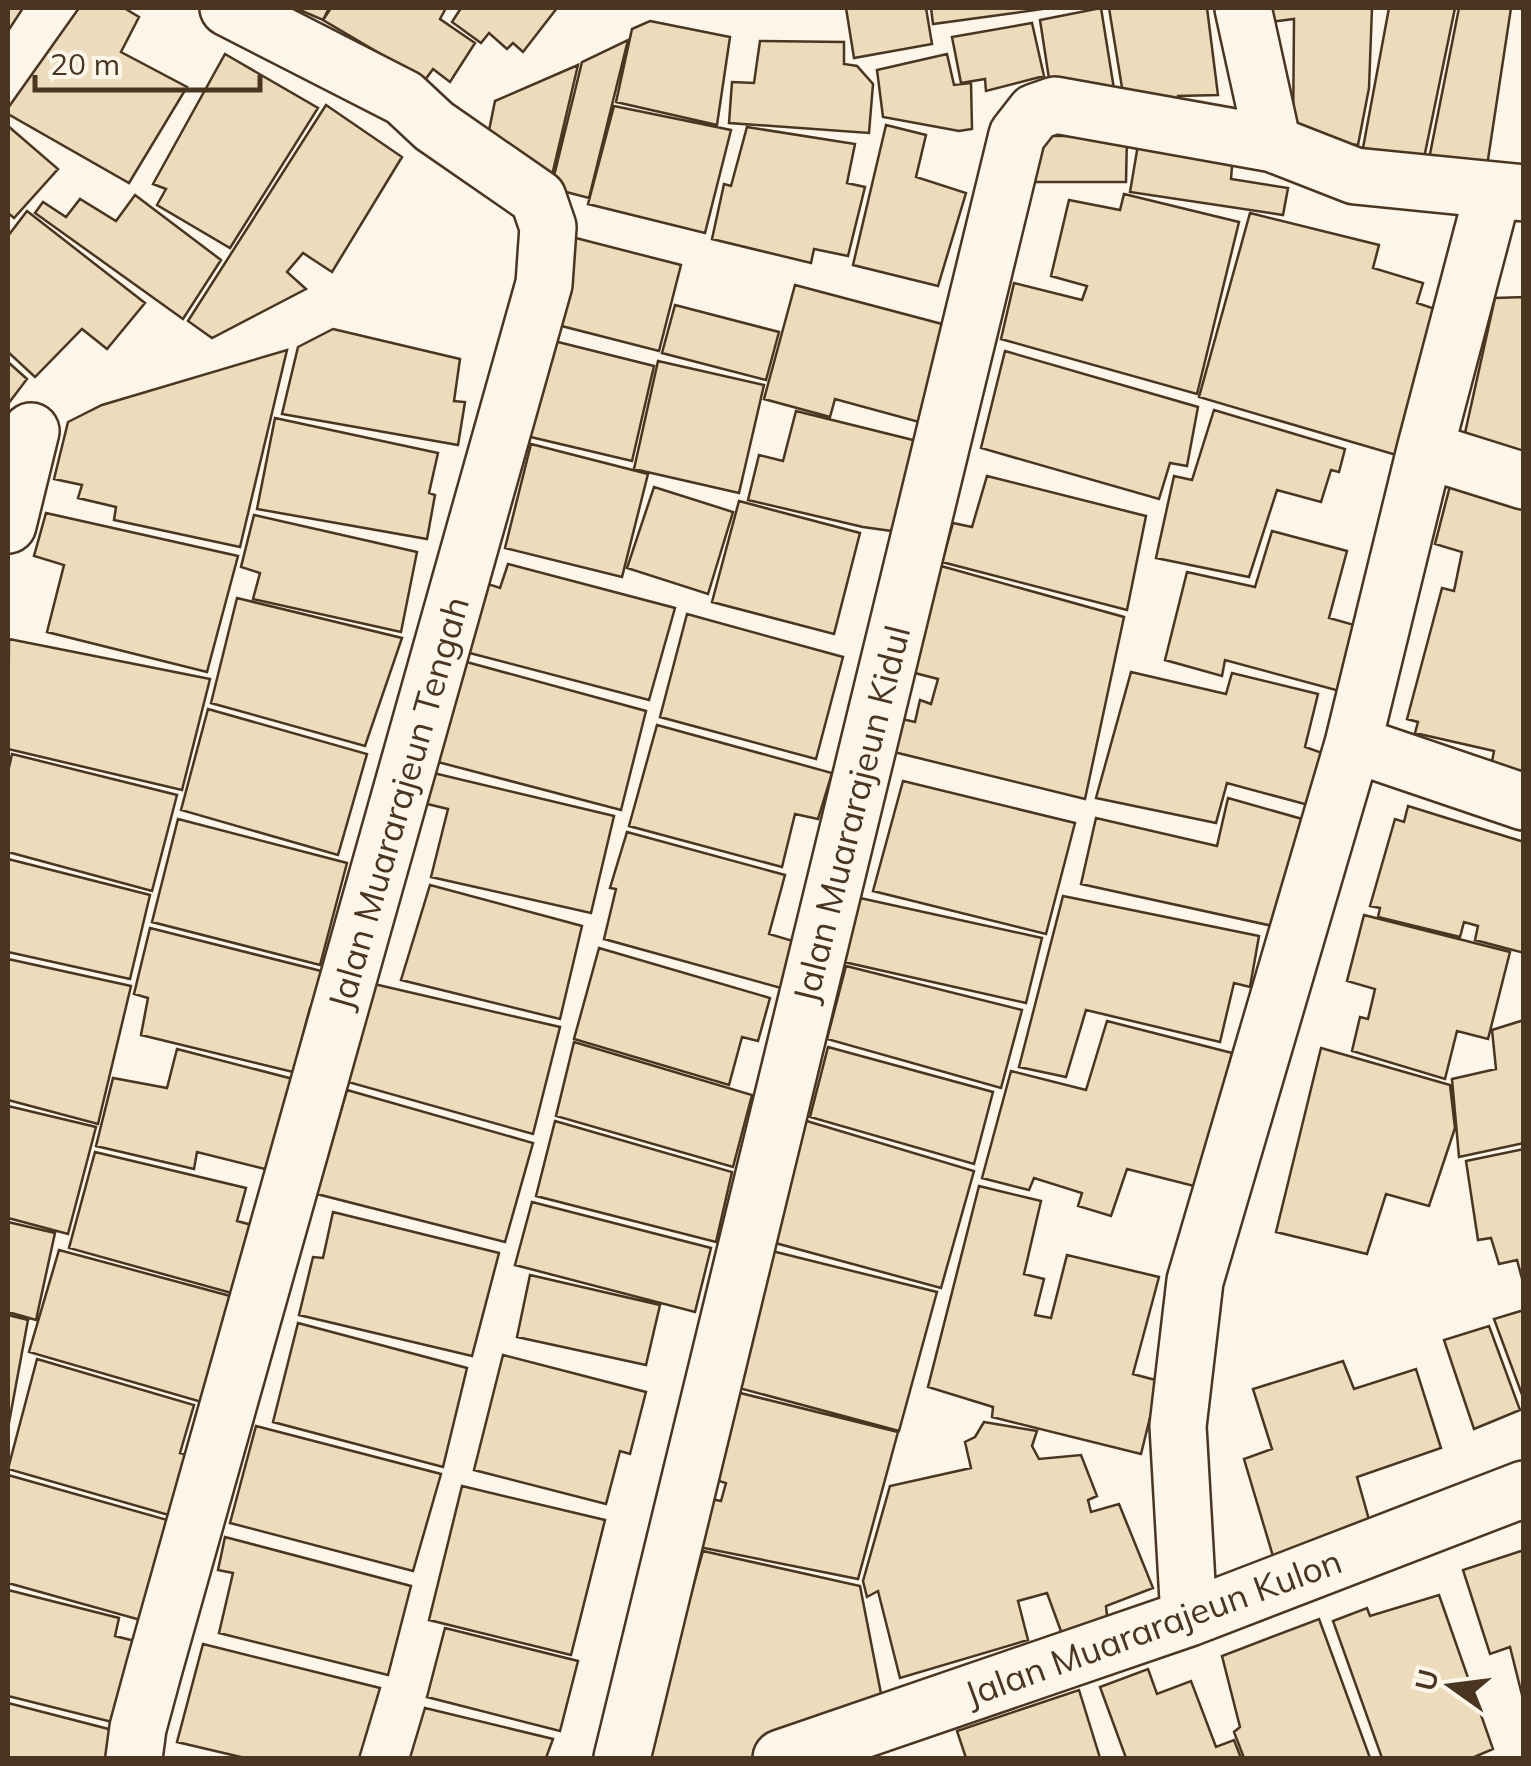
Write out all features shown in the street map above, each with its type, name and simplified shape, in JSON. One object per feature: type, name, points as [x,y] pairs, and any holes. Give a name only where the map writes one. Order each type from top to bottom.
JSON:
[{"type":"street","name":"Jalan Muararajeun Tengah","points":[[134,1758],[154,1669],[544,284],[548,227],[538,198],[419,112],[228,8]]},
{"type":"street","points":[[1243,8],[1273,144]]},
{"type":"street","name":"Jalan Muararajeun Kidul","points":[[622,1758],[1017,136],[1036,112],[1055,105],[1273,144],[1355,176],[1508,192]]},
{"type":"street","points":[[1189,1618],[1178,1426],[1195,1281],[1353,744],[1425,450],[1508,192]]},
{"type":"street","points":[[8,525],[31,431]]},
{"type":"street","points":[[1425,450],[1524,482]]},
{"type":"street","points":[[1353,744],[1524,802]]},
{"type":"street","name":"Jalan Muararajeun Kulon","points":[[781,1758],[1189,1618],[1524,1489]]},
{"type":"building","points":[[8,8],[23,8],[8,31]]},
{"type":"building","points":[[79,8],[124,8],[139,17],[121,52],[187,87],[129,183],[8,114],[8,108]]},
{"type":"building","points":[[295,8],[329,8],[323,20]]},
{"type":"building","points":[[331,8],[446,8],[440,19],[475,43],[450,82],[433,69],[425,80],[323,20]]},
{"type":"building","points":[[461,8],[557,8],[523,52],[513,43],[507,49],[489,33],[481,43],[452,22]]},
{"type":"building","points":[[846,8],[926,8],[932,44],[854,58]]},
{"type":"building","points":[[931,8],[1043,8],[1043,9],[933,24]]},
{"type":"building","points":[[1101,8],[1114,89],[1052,98],[1040,20]]},
{"type":"building","points":[[1109,8],[1207,8],[1218,95],[1178,96],[1178,106],[1125,106]]},
{"type":"building","points":[[1268,8],[1372,8],[1369,88],[1358,145],[1293,137],[1294,19],[1270,22]]},
{"type":"building","points":[[1389,8],[1455,8],[1424,158],[1363,148]]},
{"type":"building","points":[[1459,8],[1511,8],[1487,166],[1429,159]]},
{"type":"building","points":[[650,21],[730,37],[717,125],[616,102],[632,29]]},
{"type":"building","points":[[1032,23],[1044,76],[986,91],[985,79],[961,83],[952,37]]},
{"type":"building","points":[[628,40],[589,198],[551,188],[582,62]]},
{"type":"building","points":[[760,41],[844,42],[844,64],[857,66],[873,84],[869,133],[729,123],[732,82],[754,83]]},
{"type":"building","points":[[225,54],[318,108],[230,248],[157,205],[166,189],[153,184]]},
{"type":"building","points":[[947,54],[954,85],[971,83],[972,129],[959,131],[883,117],[877,70]]},
{"type":"building","points":[[578,65],[549,188],[483,160],[495,101]]},
{"type":"building","points":[[326,105],[402,157],[332,272],[303,253],[287,272],[306,289],[212,338],[188,321]]},
{"type":"building","points":[[614,106],[731,130],[705,233],[588,204]]},
{"type":"building","points":[[886,125],[926,135],[916,177],[966,193],[938,286],[853,265]]},
{"type":"building","points":[[8,126],[58,169],[14,218],[8,213]]},
{"type":"building","points":[[747,127],[855,144],[847,183],[865,187],[848,256],[814,249],[811,263],[712,239],[724,184],[731,186]]},
{"type":"building","points":[[1140,133],[1234,142],[1231,179],[1288,188],[1283,215],[1130,192]]},
{"type":"building","points":[[1035,136],[1127,136],[1126,182],[1035,182]]},
{"type":"building","points":[[1124,194],[1239,222],[1197,394],[1001,339],[1014,283],[1082,300],[1087,286],[1051,276],[1069,200],[1120,210]]},
{"type":"building","points":[[135,195],[221,260],[183,319],[35,213],[43,202],[66,217],[80,199],[116,221]]},
{"type":"building","points":[[27,211],[145,303],[107,349],[82,329],[35,377],[8,352],[8,236]]},
{"type":"building","points":[[1250,213],[1379,245],[1373,268],[1423,283],[1417,303],[1444,312],[1403,457],[1199,397]]},
{"type":"building","points":[[568,236],[681,265],[659,351],[546,322]]},
{"type":"building","points":[[795,285],[957,328],[930,425],[835,399],[830,417],[764,399]]},
{"type":"building","points":[[1524,297],[1524,470],[1461,451],[1495,298]]},
{"type":"building","points":[[675,305],[779,332],[766,380],[662,353]]},
{"type":"building","points":[[333,329],[460,359],[454,401],[465,402],[458,445],[282,414],[298,347]]},
{"type":"building","points":[[542,338],[654,366],[632,461],[518,434]]},
{"type":"building","points":[[287,350],[240,547],[114,520],[116,507],[78,498],[82,485],[54,479],[68,422],[102,405]]},
{"type":"building","points":[[1005,351],[1198,407],[1187,466],[1170,463],[1159,499],[981,448]]},
{"type":"building","points":[[658,361],[764,385],[739,493],[634,469]]},
{"type":"building","points":[[8,362],[27,379],[8,404]]},
{"type":"building","points":[[1214,410],[1345,449],[1339,472],[1331,470],[1321,502],[1277,490],[1249,577],[1156,558],[1174,476],[1192,480]]},
{"type":"building","points":[[796,411],[921,442],[899,532],[748,500],[759,455],[783,461]]},
{"type":"building","points":[[275,418],[438,453],[429,493],[435,495],[427,539],[257,509]]},
{"type":"building","points":[[531,444],[648,474],[622,577],[505,548]]},
{"type":"building","points":[[987,476],[1146,516],[1127,610],[942,562],[953,523],[972,527]]},
{"type":"building","points":[[1451,482],[1524,501],[1524,775],[1491,767],[1494,751],[1415,733],[1418,722],[1407,719],[1442,588],[1454,591],[1462,552],[1435,544]]},
{"type":"building","points":[[654,487],[733,512],[708,594],[627,568]]},
{"type":"building","points":[[739,501],[860,533],[834,634],[712,602]]},
{"type":"building","points":[[46,513],[238,556],[207,672],[47,632],[64,565],[34,556]]},
{"type":"building","points":[[254,515],[417,552],[401,632],[253,599],[260,573],[241,567]]},
{"type":"building","points":[[1272,531],[1347,551],[1329,618],[1365,628],[1347,693],[1225,660],[1222,676],[1165,660],[1187,572],[1255,587]]},
{"type":"building","points":[[508,564],[675,608],[649,700],[462,651],[479,581],[500,588]]},
{"type":"building","points":[[941,566],[1124,617],[1085,799],[894,752],[902,719],[915,722],[920,700],[931,704],[938,679],[911,672]]},
{"type":"building","points":[[237,598],[402,638],[365,746],[211,703]]},
{"type":"building","points":[[687,614],[843,657],[816,759],[660,717]]},
{"type":"building","points":[[9,639],[210,679],[182,790],[8,749]]},
{"type":"building","points":[[463,661],[646,711],[621,810],[434,761]]},
{"type":"building","points":[[1131,672],[1226,694],[1232,673],[1318,694],[1305,747],[1325,754],[1312,806],[1227,783],[1216,823],[1096,798]]},
{"type":"building","points":[[208,709],[367,754],[338,855],[181,810]]},
{"type":"building","points":[[657,725],[832,773],[818,819],[795,814],[782,867],[629,826]]},
{"type":"building","points":[[12,754],[177,795],[152,891],[8,852],[8,772]]},
{"type":"building","points":[[425,771],[614,816],[591,913],[431,877],[448,809],[419,802]]},
{"type":"building","points":[[903,781],[1075,823],[1046,934],[873,891]]},
{"type":"building","points":[[1228,798],[1302,819],[1277,927],[1081,884],[1096,818],[1217,846]]},
{"type":"building","points":[[1408,806],[1524,842],[1524,953],[1475,940],[1478,926],[1464,922],[1460,937],[1378,917],[1380,908],[1370,906],[1395,819],[1404,822]]},
{"type":"building","points":[[178,819],[347,863],[320,965],[152,922]]},
{"type":"building","points":[[627,832],[785,875],[769,934],[793,941],[781,988],[604,939],[616,889],[610,888]]},
{"type":"building","points":[[8,859],[150,895],[130,979],[8,952]]},
{"type":"building","points":[[430,885],[582,926],[560,1019],[401,980]]},
{"type":"building","points":[[1063,896],[1259,936],[1250,987],[1234,983],[1220,1042],[1086,1010],[1066,1077],[1019,1067]]},
{"type":"building","points":[[860,898],[1042,938],[1026,1003],[844,962]]},
{"type":"building","points":[[1364,915],[1510,952],[1488,1039],[1457,1031],[1445,1079],[1352,1051],[1360,1017],[1368,1019],[1375,989],[1347,981]]},
{"type":"building","points":[[150,928],[329,973],[318,1010],[310,1008],[293,1072],[141,1035],[148,998],[134,994]]},
{"type":"building","points":[[599,948],[770,998],[758,1041],[742,1037],[729,1085],[574,1039]]},
{"type":"building","points":[[8,959],[131,986],[98,1124],[8,1100]]},
{"type":"building","points":[[846,966],[1022,1010],[1001,1088],[827,1039]]},
{"type":"building","points":[[374,984],[560,1027],[533,1134],[348,1082]]},
{"type":"building","points":[[1524,1020],[1524,1143],[1459,1157],[1452,1079],[1496,1069],[1492,1030]]},
{"type":"building","points":[[1107,1021],[1232,1053],[1198,1187],[1127,1169],[1111,1216],[1078,1206],[1082,1193],[1034,1178],[1029,1190],[982,1178],[1011,1071],[1086,1090]]},
{"type":"building","points":[[574,1042],[752,1095],[733,1167],[556,1116]]},
{"type":"building","points":[[828,1047],[993,1092],[974,1164],[810,1117]]},
{"type":"building","points":[[1321,1048],[1450,1085],[1455,1128],[1429,1206],[1386,1194],[1367,1254],[1276,1232]]},
{"type":"building","points":[[177,1049],[293,1079],[269,1170],[197,1152],[194,1169],[96,1146],[113,1078],[167,1088]]},
{"type":"building","points":[[347,1090],[533,1143],[505,1242],[317,1194]]},
{"type":"building","points":[[8,1106],[96,1127],[68,1234],[8,1218]]},
{"type":"building","points":[[800,1119],[974,1171],[941,1288],[768,1241]]},
{"type":"building","points":[[555,1121],[732,1172],[716,1242],[536,1196]]},
{"type":"building","points":[[1524,1149],[1524,1286],[1517,1260],[1499,1264],[1491,1238],[1478,1240],[1466,1161]]},
{"type":"building","points":[[95,1152],[246,1188],[237,1221],[252,1225],[235,1294],[69,1248]]},
{"type":"building","points":[[979,1186],[1041,1201],[1024,1274],[1044,1279],[1035,1315],[1051,1318],[1067,1255],[1159,1277],[1133,1374],[1159,1381],[1141,1454],[992,1417],[993,1407],[928,1387]]},
{"type":"building","points":[[532,1202],[711,1248],[695,1312],[515,1265]]},
{"type":"building","points":[[333,1212],[499,1253],[472,1356],[299,1315],[313,1257],[323,1258]]},
{"type":"building","points":[[8,1222],[55,1233],[36,1320],[8,1312]]},
{"type":"building","points":[[59,1250],[234,1297],[205,1403],[29,1352]]},
{"type":"building","points":[[772,1251],[937,1292],[899,1431],[728,1385]]},
{"type":"building","points":[[530,1275],[660,1305],[646,1365],[517,1337]]},
{"type":"building","points":[[1524,1310],[1524,1400],[1494,1319]]},
{"type":"building","points":[[8,1315],[28,1320],[8,1428]]},
{"type":"building","points":[[298,1323],[467,1368],[443,1467],[273,1422]]},
{"type":"building","points":[[1489,1326],[1520,1410],[1474,1429],[1444,1340]]},
{"type":"building","points":[[503,1355],[646,1392],[630,1454],[620,1451],[606,1504],[474,1470]]},
{"type":"building","points":[[37,1359],[194,1405],[180,1453],[188,1455],[172,1516],[8,1469]]},
{"type":"building","points":[[1343,1361],[1354,1389],[1416,1369],[1441,1448],[1357,1477],[1375,1541],[1278,1573],[1244,1459],[1272,1449],[1253,1389]]},
{"type":"building","points":[[724,1389],[898,1432],[858,1579],[679,1543],[692,1495],[721,1501],[726,1483],[699,1475]]},
{"type":"building","points":[[984,1422],[1037,1431],[1032,1446],[1039,1459],[1081,1455],[1097,1496],[1088,1500],[1091,1512],[1119,1504],[1153,1588],[1106,1606],[1107,1616],[1062,1634],[1047,1593],[1018,1601],[1028,1640],[900,1678],[878,1591],[867,1597],[863,1581],[890,1486],[971,1468],[965,1442],[975,1437]]},
{"type":"building","points":[[256,1426],[441,1474],[413,1571],[230,1523]]},
{"type":"building","points":[[8,1475],[171,1521],[144,1621],[8,1583]]},
{"type":"building","points":[[462,1486],[605,1520],[571,1655],[429,1620]]},
{"type":"building","points":[[225,1537],[411,1586],[388,1675],[219,1633],[233,1573],[218,1570]]},
{"type":"building","points":[[1524,1550],[1524,1703],[1510,1647],[1490,1654],[1463,1570]]},
{"type":"building","points":[[703,1551],[860,1586],[884,1709],[750,1758],[645,1758]]},
{"type":"building","points":[[8,1590],[119,1618],[115,1636],[139,1642],[120,1724],[8,1696]]},
{"type":"building","points":[[1439,1595],[1493,1749],[1472,1758],[1382,1758],[1333,1621],[1367,1608],[1370,1616]]},
{"type":"building","points":[[1319,1619],[1370,1758],[1244,1758],[1234,1732],[1240,1727],[1222,1656]]},
{"type":"building","points":[[445,1628],[578,1661],[560,1731],[427,1697]]},
{"type":"building","points":[[203,1644],[380,1688],[359,1758],[245,1758],[177,1742]]},
{"type":"building","points":[[1148,1669],[1157,1694],[1191,1681],[1216,1747],[1234,1740],[1241,1758],[1126,1758],[1100,1687]]},
{"type":"building","points":[[1079,1690],[1100,1758],[966,1758],[957,1731]]},
{"type":"building","points":[[8,1703],[120,1732],[114,1758],[8,1758]]},
{"type":"building","points":[[425,1708],[553,1739],[546,1758],[410,1758]]}]
